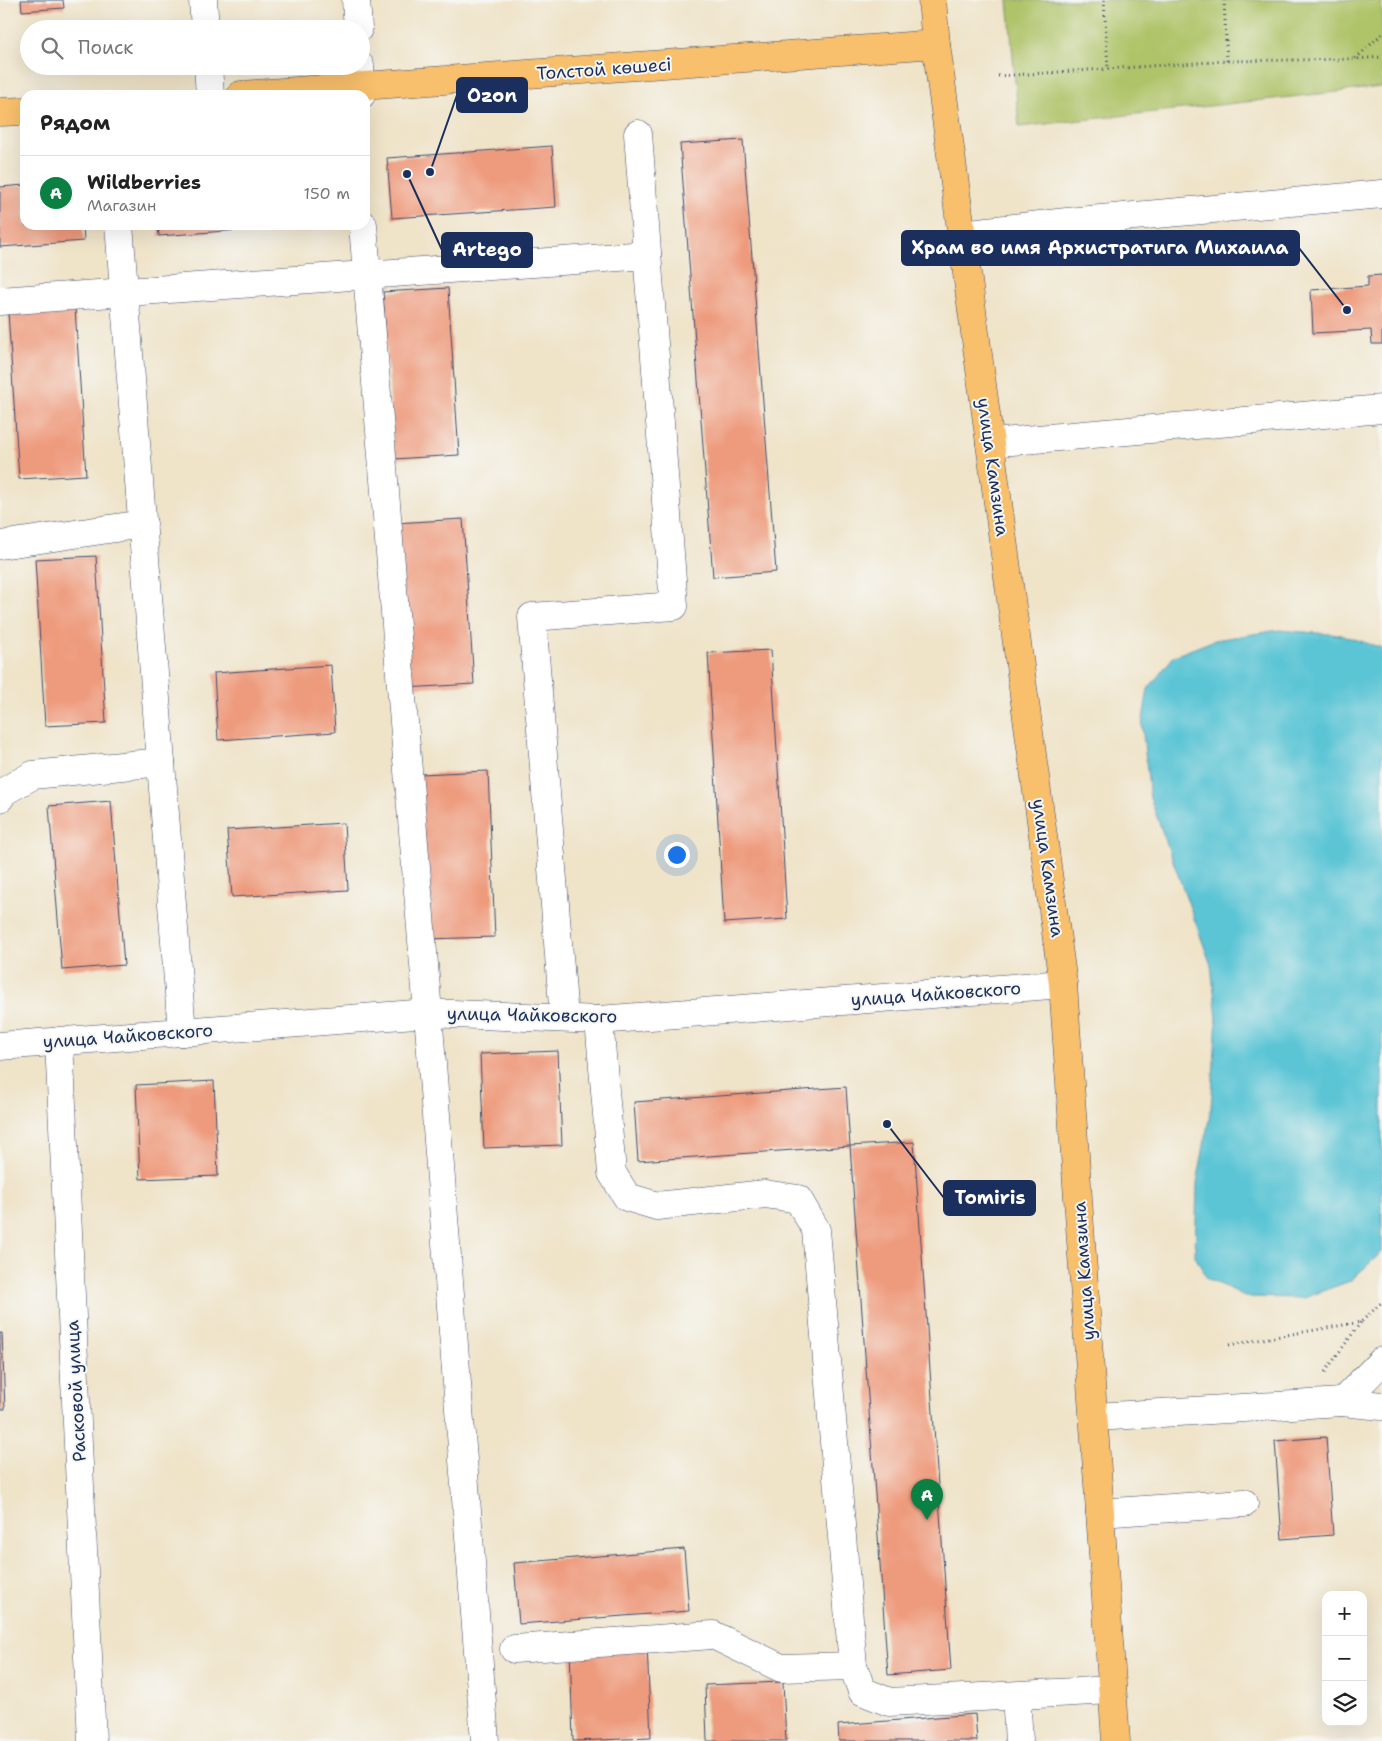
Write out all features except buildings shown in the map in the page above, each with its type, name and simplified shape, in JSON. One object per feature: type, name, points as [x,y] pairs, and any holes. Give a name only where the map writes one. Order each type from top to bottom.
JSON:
[{"type":"main road","name":"улица Камзина","points":[[932,0],[961,234],[1063,984],[1095,1417],[1116,1741]]},
{"type":"main road","name":"Толстой көшесі","points":[[287,90],[361,82],[936,44]]},
{"type":"main road","points":[[0,112],[20,110]]},
{"type":"street","points":[[203,0],[204,20]]},
{"type":"street","points":[[356,0],[357,20]]},
{"type":"street","points":[[209,75],[210,90]]},
{"type":"street","points":[[564,1018],[532,617],[674,606],[638,134]]},
{"type":"street","points":[[961,234],[1067,222],[1382,194]]},
{"type":"street","points":[[119,230],[182,1032]]},
{"type":"street","points":[[363,230],[428,1013],[485,1741]]},
{"type":"street","points":[[0,301],[647,255]]},
{"type":"street","points":[[990,443],[1382,408]]},
{"type":"street","points":[[0,545],[142,524]]},
{"type":"street","points":[[0,798],[3,792],[32,775],[161,762]]},
{"type":"street","name":"улица Чайковского","points":[[0,1046],[428,1013],[599,1020],[1063,984]]},
{"type":"street","points":[[599,1020],[612,1173],[627,1197],[657,1206],[765,1194],[798,1199],[816,1230],[853,1666],[862,1691],[889,1702],[1112,1690]]},
{"type":"street","name":"Расковой улица","points":[[60,1041],[92,1741]]},
{"type":"street","points":[[1342,1402],[1382,1361]]},
{"type":"street","points":[[1095,1417],[1342,1402],[1382,1406]]},
{"type":"street","points":[[1100,1513],[1244,1503]]},
{"type":"street","points":[[514,1648],[713,1636],[782,1668],[853,1666]]},
{"type":"street","points":[[1016,1696],[1018,1741]]},
{"type":"path","points":[[1104,0],[1108,68]]},
{"type":"path","points":[[1224,0],[1227,61]]},
{"type":"path","points":[[1355,59],[1382,34]]},
{"type":"path","points":[[998,76],[1227,61],[1382,58]]},
{"type":"path","points":[[1229,1345],[1361,1322],[1382,1302]]},
{"type":"green space","points":[[1008,0],[1382,0],[1382,87],[1019,127]]},
{"type":"water","points":[[1279,630],[1342,635],[1382,648],[1382,1252],[1350,1281],[1304,1298],[1247,1297],[1207,1278],[1195,1256],[1197,1183],[1211,1108],[1217,1018],[1211,965],[1150,798],[1142,725],[1148,689],[1174,656],[1215,640]]},
{"type":"place","name":"Ozon","points":[[430,172]]},
{"type":"place","name":"Artego","points":[[407,174]]},
{"type":"place","name":"Храм во имя Архистратига Михаила","points":[[1347,310]]},
{"type":"place","name":"Tomiris","points":[[887,1124]]},
{"type":"place","name":"Wildberries","points":[[927,1520]]}]
